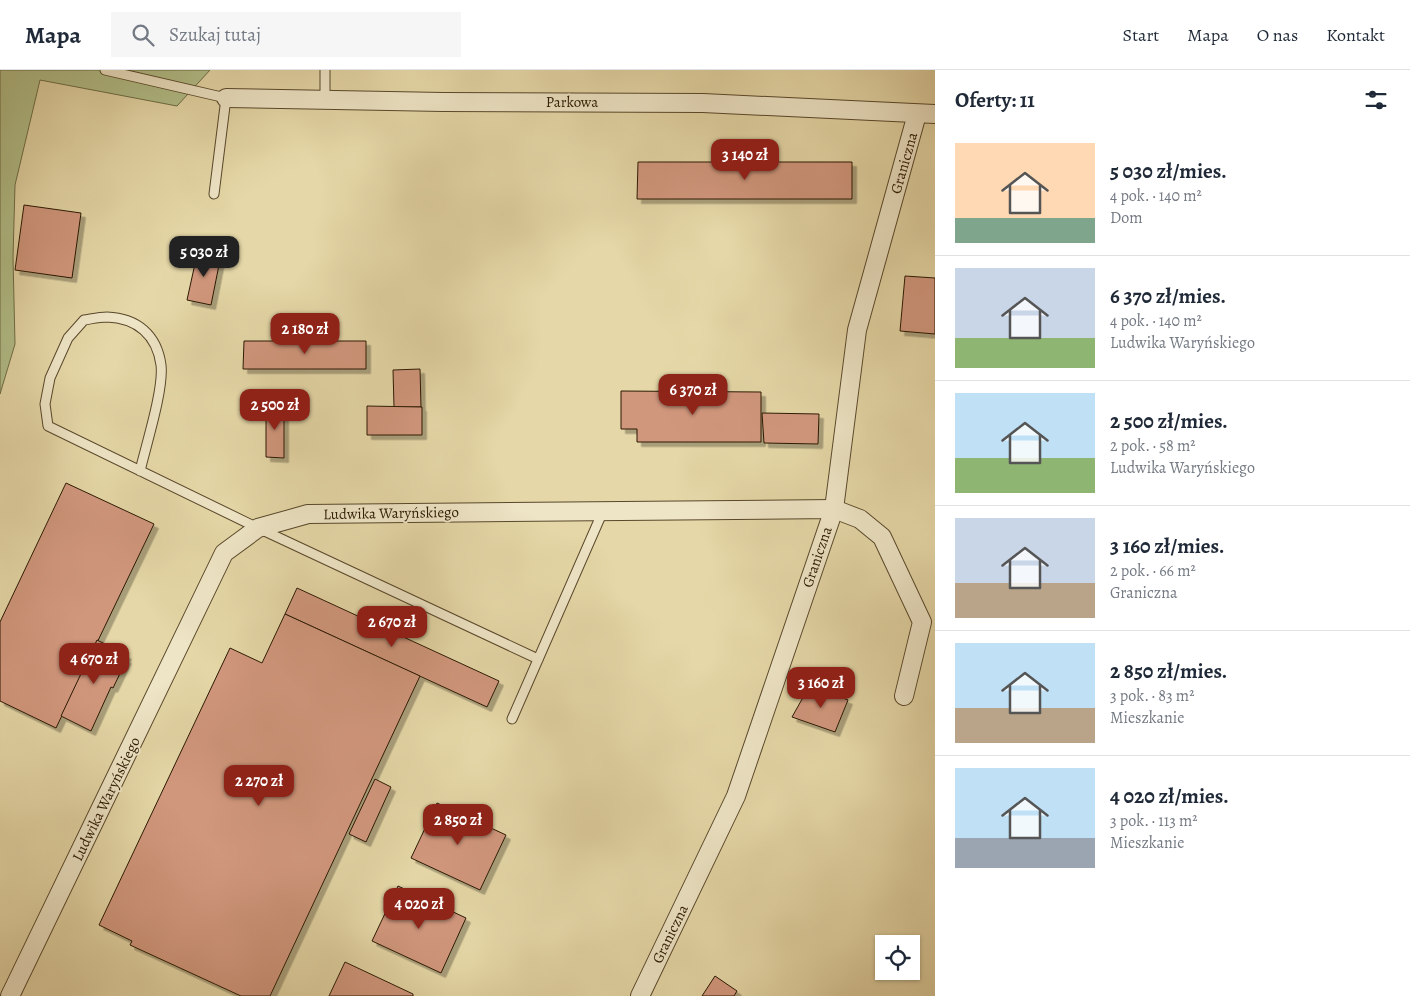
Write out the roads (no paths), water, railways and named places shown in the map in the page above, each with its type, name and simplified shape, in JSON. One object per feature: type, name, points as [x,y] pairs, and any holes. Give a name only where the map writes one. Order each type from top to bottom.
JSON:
[{"type":"street","name":"Parkowa","points":[[226,98],[452,102],[703,103],[917,114]]},
{"type":"street","name":"Graniczna","points":[[640,996],[736,796],[834,509],[857,330],[917,114],[935,114]]},
{"type":"street","name":"Ludwika Waryńskiego","points":[[10,996],[224,553],[258,528],[308,514],[834,509],[860,519],[882,537],[922,622],[904,696]]},
{"type":"lane","points":[[105,70],[226,98],[214,194]]},
{"type":"lane","points":[[325,99],[326,70]]},
{"type":"lane","points":[[140,470],[159,392],[161,366],[154,342],[140,326],[128,320],[106,317],[84,320],[68,338],[50,378],[45,404],[48,426],[258,528],[538,659]]},
{"type":"lane","points":[[512,719],[603,511]]}]
